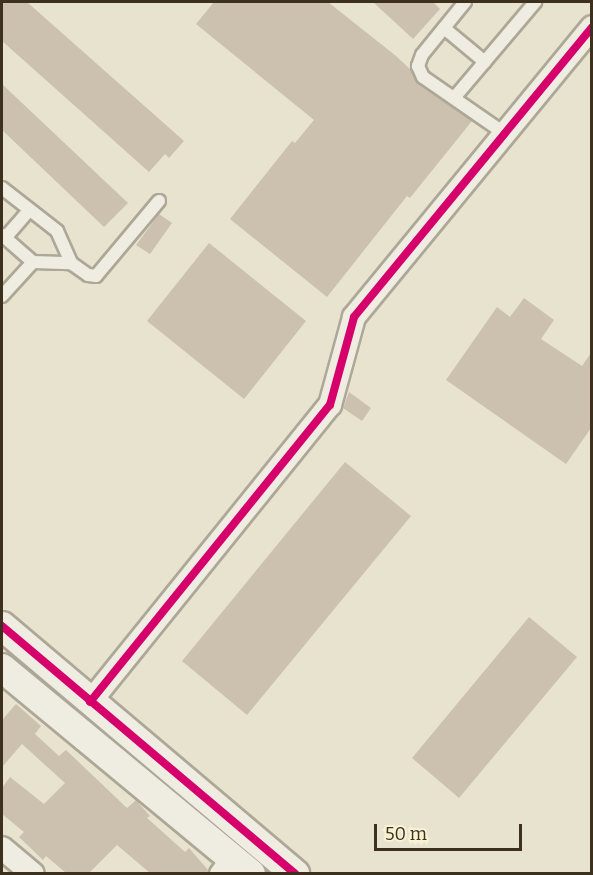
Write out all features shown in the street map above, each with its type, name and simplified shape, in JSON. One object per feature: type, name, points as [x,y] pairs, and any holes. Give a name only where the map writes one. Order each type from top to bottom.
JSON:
[{"type":"street","points":[[90,702],[330,405],[354,317],[591,27]]},
{"type":"street","points":[[2,626],[295,873]]},
{"type":"street","points":[[2,668],[235,868]]},
{"type":"street","points":[[2,848],[30,873]]},
{"type":"lane","points":[[465,2],[422,55],[418,66],[423,76],[504,133]]},
{"type":"lane","points":[[454,98],[535,2]]},
{"type":"lane","points":[[444,28],[485,62]]},
{"type":"lane","points":[[2,188],[57,231],[71,263],[88,275],[96,276],[159,201]]},
{"type":"lane","points":[[29,210],[3,236],[33,261],[71,263]]},
{"type":"lane","points":[[2,296],[33,261]]},
{"type":"building","points":[[2,2],[27,2],[184,141],[169,158],[165,154],[149,172],[2,41]]},
{"type":"building","points":[[214,2],[328,2],[396,56],[411,70],[418,84],[472,121],[410,198],[407,196],[327,297],[230,219],[292,141],[295,143],[314,120],[196,24]]},
{"type":"building","points":[[373,2],[433,2],[440,9],[413,39]]},
{"type":"building","points":[[2,84],[128,203],[104,227],[2,130]]},
{"type":"building","points":[[159,214],[172,223],[150,254],[136,245]]},
{"type":"building","points":[[209,243],[306,321],[244,399],[147,321]]},
{"type":"building","points":[[524,298],[554,320],[541,339],[582,366],[591,353],[591,428],[566,464],[446,380],[497,307],[510,317]]},
{"type":"building","points":[[349,392],[371,408],[362,421],[343,408]]},
{"type":"building","points":[[345,462],[411,516],[247,715],[182,661]]},
{"type":"building","points":[[529,617],[577,657],[459,798],[412,758]]},
{"type":"building","points":[[16,704],[41,726],[35,734],[59,756],[66,750],[127,808],[136,800],[150,816],[147,818],[185,852],[189,848],[208,870],[208,873],[150,873],[117,845],[89,873],[66,873],[46,856],[43,860],[19,837],[24,832],[2,814],[2,788],[10,777],[44,804],[65,783],[22,744],[2,767],[2,720]]},
{"type":"cycle path","points":[[90,702],[330,405],[354,317],[592,27]]},
{"type":"cycle path","points":[[2,626],[295,874]]}]
